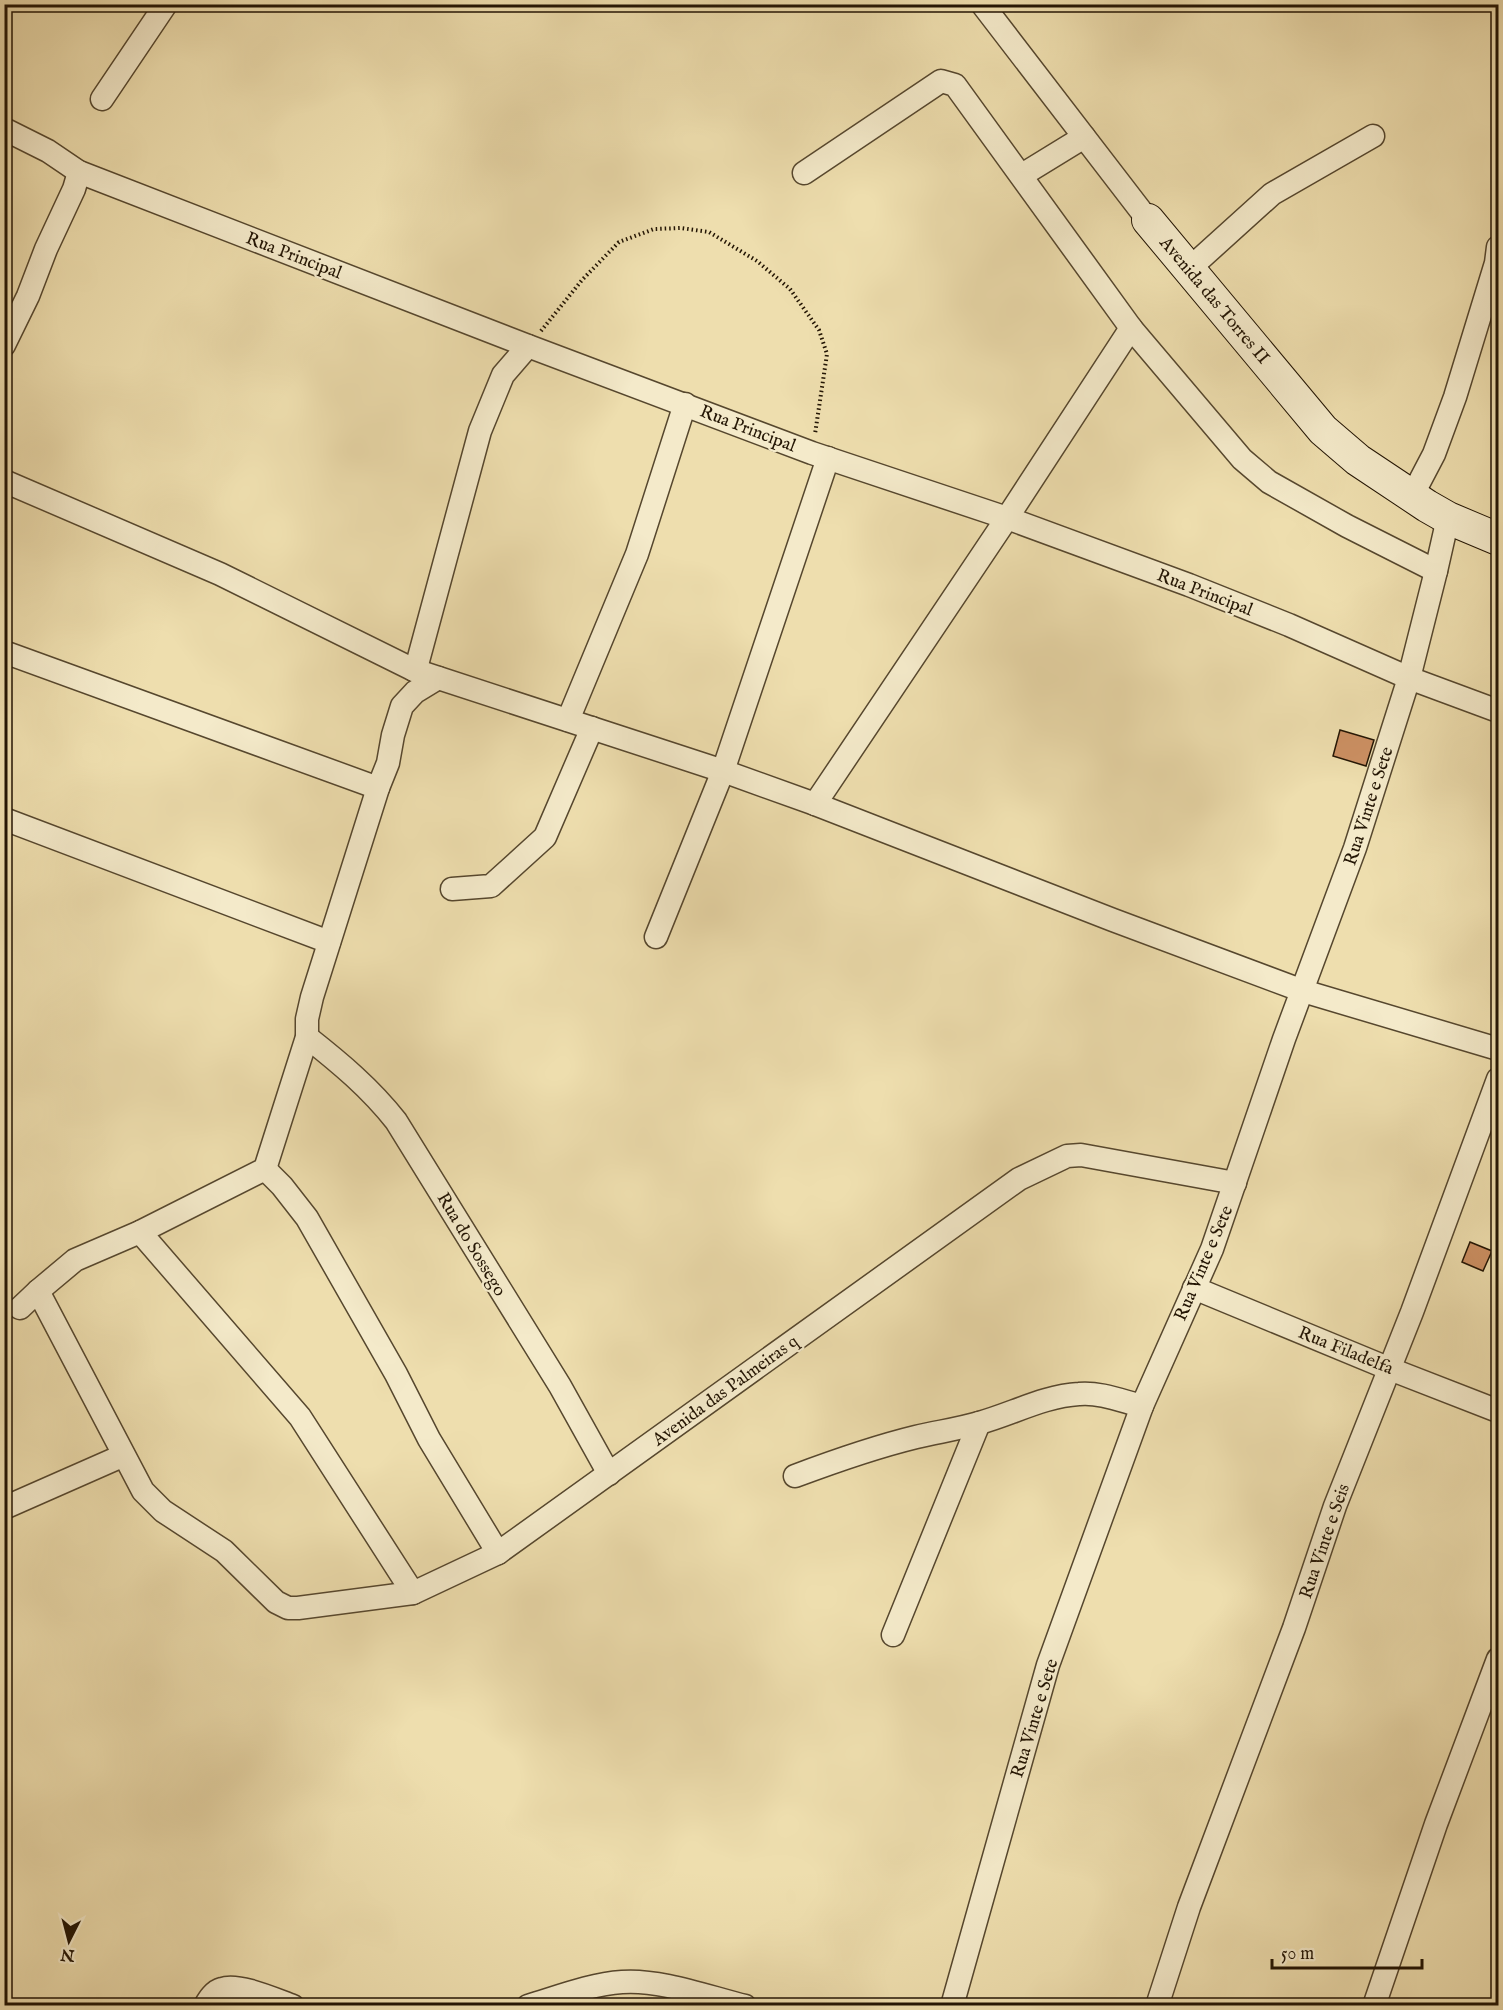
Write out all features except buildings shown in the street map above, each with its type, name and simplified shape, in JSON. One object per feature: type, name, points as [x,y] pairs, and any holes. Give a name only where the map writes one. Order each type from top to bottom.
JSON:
[{"type":"street","points":[[102,99],[166,4]]},
{"type":"street","name":"Avenida das Torres II","points":[[982,4],[1148,220],[1323,430],[1358,460],[1412,496],[1448,518],[1498,539]]},
{"type":"street","points":[[804,173],[941,81],[952,83],[959,89],[1022,175],[1045,211],[1131,328],[1242,459],[1269,482],[1347,526],[1436,571]]},
{"type":"street","name":"Rua Principal","points":[[4,129],[48,151],[78,172],[528,346],[820,455],[1007,518],[1222,598],[1409,678],[1498,711]]},
{"type":"street","points":[[1189,269],[1272,194],[1373,136]]},
{"type":"street","points":[[1022,175],[1084,137]]},
{"type":"street","points":[[4,345],[28,296],[46,249],[74,189],[78,172]]},
{"type":"street","points":[[1412,496],[1434,454],[1455,397],[1496,262],[1498,247]]},
{"type":"street","points":[[815,804],[1131,328]]},
{"type":"street","points":[[414,670],[480,431],[503,375],[528,346]]},
{"type":"street","points":[[568,720],[637,554],[685,404]]},
{"type":"street","points":[[656,937],[723,771],[820,455]]},
{"type":"street","points":[[4,481],[220,574],[414,670],[723,771],[815,804],[1303,991],[1498,1049]]},
{"type":"street","name":"Rua Vinte e Sete","points":[[952,2006],[1048,1665],[1142,1406],[1212,1249],[1355,848],[1409,678],[1448,518]]},
{"type":"street","points":[[4,652],[378,788]]},
{"type":"street","points":[[20,1308],[75,1260],[140,1232],[265,1169],[307,1037],[307,1019],[329,942],[388,763],[393,735],[402,706],[415,692],[438,678]]},
{"type":"street","points":[[452,889],[491,886],[545,837],[592,728]]},
{"type":"street","points":[[4,819],[329,942]]},
{"type":"street","name":"Rua do Sossego","points":[[307,1037],[377,1097],[396,1121],[560,1386],[609,1474]]},
{"type":"street","name":"Rua Vinte e Seis","points":[[1157,2006],[1189,1907],[1294,1628],[1335,1506],[1390,1369],[1498,1079]]},
{"type":"street","name":"Avenida das Palmeiras q","points":[[38,1291],[142,1491],[163,1511],[224,1551],[276,1602],[288,1608],[413,1593],[498,1553],[1009,1186],[1067,1156],[1081,1155],[1235,1183]]},
{"type":"street","points":[[265,1169],[282,1186],[307,1218],[396,1374],[429,1439],[498,1553]]},
{"type":"street","points":[[140,1232],[300,1416],[413,1593]]},
{"type":"street","name":"Rua Filadelfa","points":[[1194,1288],[1498,1411]]},
{"type":"street","points":[[795,1476],[881,1447],[979,1423],[1041,1401],[1082,1393],[1142,1406]]},
{"type":"street","points":[[892,1635],[979,1423]]},
{"type":"street","points":[[4,1508],[122,1456]]},
{"type":"street","points":[[1374,2006],[1436,1824],[1498,1659]]},
{"type":"street","points":[[528,2006],[608,1984],[624,1982],[685,1990],[745,2006]]},
{"type":"street","points":[[205,2006],[215,1992],[223,1988],[231,1988],[241,1989],[293,2006]]},
{"type":"path","points":[[528,346],[582,280],[619,242],[654,229],[681,228],[709,232],[757,261],[790,289],[819,330],[827,354],[820,455]]}]
